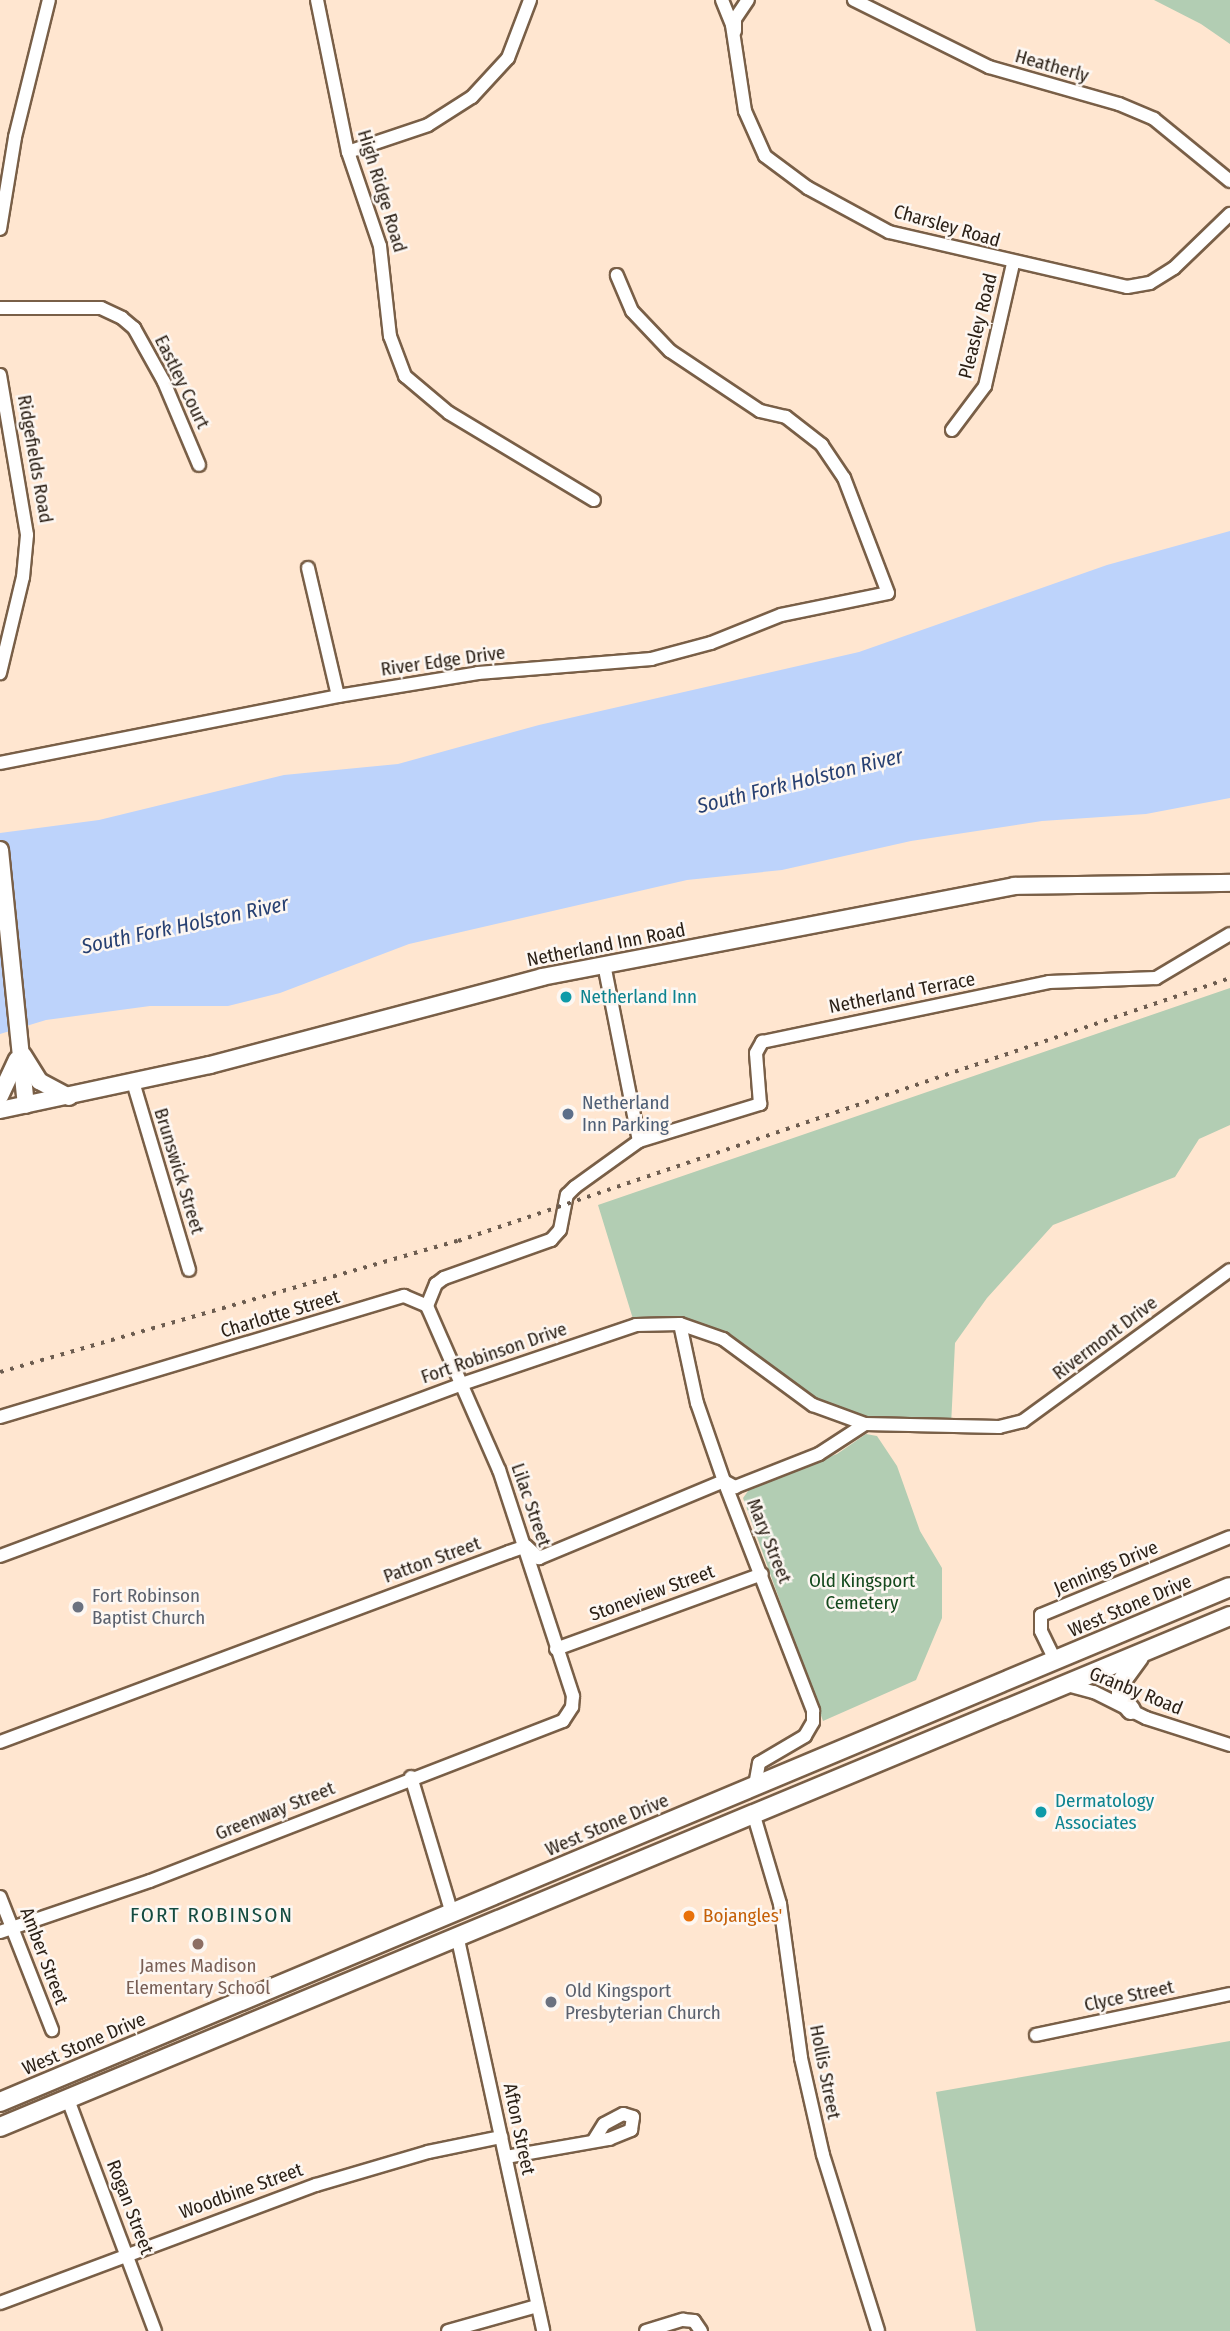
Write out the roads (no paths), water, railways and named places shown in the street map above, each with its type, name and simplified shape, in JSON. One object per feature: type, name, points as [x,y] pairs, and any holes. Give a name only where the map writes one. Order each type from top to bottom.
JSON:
[{"type":"highway","name":"West Stone Drive","points":[[0,2102],[1230,1587]]},
{"type":"highway","points":[[0,2127],[1230,1616]]},
{"type":"highway","points":[[1131,1710],[1121,1697],[1121,1682],[1144,1651]]},
{"type":"highway","points":[[1055,1660],[1067,1685]]},
{"type":"highway","points":[[754,1816],[755,1786]]},
{"type":"highway","points":[[554,1870],[565,1881],[583,1885]]},
{"type":"highway","points":[[452,1913],[457,1935]]},
{"type":"highway","points":[[60,2077],[68,2098]]},
{"type":"main road","points":[[0,850],[26,1105]]},
{"type":"main road","name":"Netherland Inn Road","points":[[0,1110],[133,1082],[604,964],[719,947],[1014,886],[1230,883]]},
{"type":"main road","points":[[0,1096],[21,1062]]},
{"type":"main road","points":[[21,1062],[39,1081],[69,1097]]},
{"type":"street","points":[[0,229],[15,137],[48,0]]},
{"type":"street","name":"High Ridge Road","points":[[317,0],[348,152],[380,246],[390,336],[405,376],[449,413],[594,500]]},
{"type":"street","points":[[348,152],[428,125],[472,97],[508,58],[530,0]]},
{"type":"street","points":[[722,0],[735,41]]},
{"type":"street","points":[[735,41],[735,19],[748,0]]},
{"type":"street","name":"Heatherly","points":[[854,0],[989,67],[1119,103],[1154,119],[1230,181]]},
{"type":"street","name":"Charsley Road","points":[[735,41],[751,128],[765,156],[780,170],[889,232],[1013,264],[1114,286],[1138,286],[1174,268],[1230,214]]},
{"type":"street","name":"Pleasley Road","points":[[952,430],[985,386],[1013,264]]},
{"type":"street","name":"River Edge Drive","points":[[0,763],[338,696],[478,673],[651,659],[711,643],[781,615],[888,593],[869,535],[844,478],[822,445],[786,417],[760,411],[670,351],[632,310],[617,275]]},
{"type":"street","name":"Eastley Court","points":[[0,308],[101,308],[122,318],[134,328],[164,382],[199,465]]},
{"type":"street","name":"Ridgefields Road","points":[[0,375],[23,502],[27,551],[0,673]]},
{"type":"street","points":[[308,568],[338,696]]},
{"type":"street","name":"Netherland Terrace","points":[[639,1141],[760,1104],[756,1053],[762,1042],[1049,982],[1156,978],[1230,934]]},
{"type":"street","points":[[427,1306],[436,1284],[444,1278],[551,1240],[560,1230],[567,1195],[575,1186],[639,1141],[604,964]]},
{"type":"street","name":"Brunswick Street","points":[[133,1082],[189,1270]]},
{"type":"street","name":"Rivermont Drive","points":[[999,1427],[1023,1421],[1044,1409],[1230,1270]]},
{"type":"street","name":"Charlotte Street","points":[[0,1417],[404,1296],[427,1306]]},
{"type":"street","name":"Lilac Street","points":[[427,1306],[459,1385],[499,1469],[526,1546],[556,1649],[573,1696],[563,1721]]},
{"type":"street","name":"Fort Robinson Drive","points":[[0,1556],[459,1385],[636,1325],[680,1324],[723,1339],[813,1405],[864,1424],[999,1427]]},
{"type":"street","name":"Mary Street","points":[[680,1324],[697,1404],[724,1481],[762,1574],[813,1722],[806,1736],[759,1763],[755,1786]]},
{"type":"street","points":[[526,1546],[539,1558],[724,1481],[735,1487],[819,1454],[864,1424]]},
{"type":"street","name":"Jennings Drive","points":[[1055,1660],[1041,1631],[1041,1615],[1230,1537]]},
{"type":"street","name":"Patton Street","points":[[0,1742],[526,1546]]},
{"type":"street","name":"Stoneview Street","points":[[556,1649],[762,1574]]},
{"type":"street","name":"Granby Road","points":[[1067,1685],[1094,1692],[1131,1710],[1230,1745]]},
{"type":"street","name":"Greenway Street","points":[[6,1930],[150,1881],[411,1777],[563,1721]]},
{"type":"street","points":[[411,1777],[452,1913]]},
{"type":"street","name":"Hollis Street","points":[[754,1816],[780,1904],[801,2057],[823,2155],[878,2331]]},
{"type":"street","name":"Amber Street","points":[[0,1897],[6,1930],[52,2030]]},
{"type":"street","name":"Afton Street","points":[[457,1935],[543,2331]]},
{"type":"street","name":"Clyce Street","points":[[1036,2035],[1230,1994]]},
{"type":"street","name":"Rogan Street","points":[[68,2098],[155,2331]]},
{"type":"street","name":"Woodbine Street","points":[[0,2303],[316,2185],[428,2152],[501,2137]]},
{"type":"street","points":[[506,2157],[594,2140]]},
{"type":"street","points":[[448,2331],[537,2306]]},
{"type":"street","points":[[646,2331],[682,2320],[694,2321],[701,2331]]},
{"type":"water","name":"South Fork Holston River","points":[[1230,531],[1230,798],[1146,814],[1042,821],[911,841],[782,870],[687,880],[409,944],[280,993],[228,1006],[150,1006],[46,1020],[0,1034],[0,833],[99,820],[284,775],[398,764],[539,725],[859,652],[1107,565]]},
{"type":"railway","points":[[0,1372],[458,1241],[1230,978]]},
{"type":"place","name":"Netherland Inn","points":[[566,997]]},
{"type":"place","name":"Netherland Inn Parking","points":[[568,1114]]},
{"type":"place","name":"Fort Robinson Baptist Church","points":[[78,1607]]},
{"type":"place","name":"Dermatology Associates","points":[[1041,1812]]},
{"type":"place","name":"Bojangles'","points":[[689,1916]]},
{"type":"place","name":"James Madison Elementary School","points":[[198,1944]]},
{"type":"place","name":"Old Kingsport Presbyterian Church","points":[[551,2002]]},
{"type":"district","name":"FORT ROBINSON","points":[[212,1915]]},
{"type":"park label","name":"Old Kingsport Cemetery","points":[[862,1592]]}]
